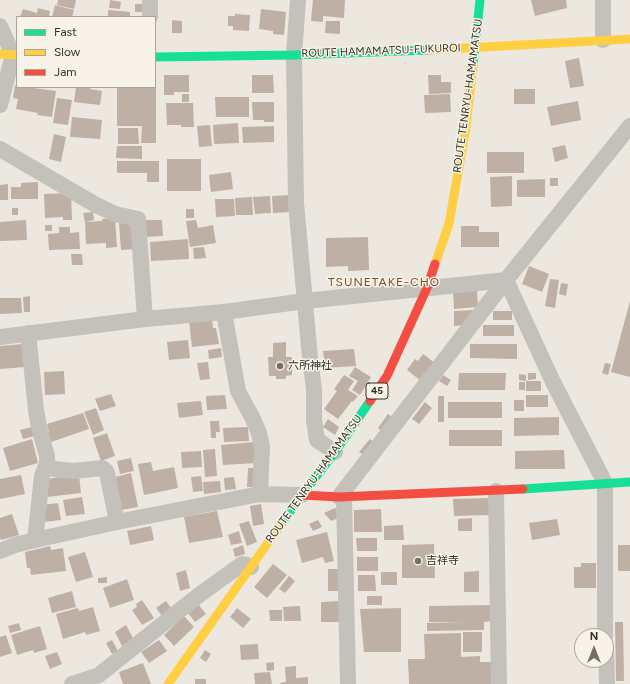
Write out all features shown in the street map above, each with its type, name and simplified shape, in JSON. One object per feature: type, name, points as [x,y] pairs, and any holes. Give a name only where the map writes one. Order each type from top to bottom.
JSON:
[{"type":"main road","name":"ROUTE TENRYU-HAMAMATSU","points":[[168,684],[302,495],[335,452],[387,376],[427,288],[449,224],[466,127],[480,0]]},
{"type":"main road","name":"ROUTE HAMAMATSU-FUKUROI","points":[[156,57],[294,55],[475,48],[630,39]]},
{"type":"main road","points":[[302,495],[341,497],[496,491],[630,482]]},
{"type":"street","points":[[150,0],[150,16]]},
{"type":"street","points":[[298,0],[294,55],[296,203],[314,389],[314,420],[318,440],[335,452]]},
{"type":"street","points":[[603,0],[603,40]]},
{"type":"street","points":[[0,26],[10,54],[0,105]]},
{"type":"street","points":[[348,684],[341,497],[506,280],[630,126]]},
{"type":"street","points":[[0,149],[96,205],[115,214],[138,219],[145,319]]},
{"type":"street","points":[[0,337],[145,319],[224,312],[305,301],[506,280]]},
{"type":"street","points":[[506,280],[553,382],[605,483],[605,628]]},
{"type":"street","points":[[224,312],[238,391],[253,419],[259,433],[262,447],[260,494]]},
{"type":"street","points":[[28,333],[36,410],[47,463],[42,476],[35,540]]},
{"type":"street","points":[[47,463],[54,469],[74,471],[102,468],[106,471],[117,522]]},
{"type":"street","points":[[496,491],[498,684]]},
{"type":"street","points":[[0,551],[15,545],[35,540],[117,522],[260,494],[302,495]]},
{"type":"street","points":[[72,684],[98,675],[199,595],[242,564],[251,567]]},
{"type":"street","points":[[607,668],[607,684]]},
{"type":"building","points":[[58,0],[76,0],[74,9],[57,5]]},
{"type":"building","points":[[110,0],[121,2],[120,9],[109,8]]},
{"type":"building","points":[[313,0],[345,0],[344,18],[323,16],[323,22],[311,21]]},
{"type":"building","points":[[531,0],[566,0],[567,8],[535,16]]},
{"type":"building","points":[[135,4],[142,4],[142,12],[135,12]]},
{"type":"building","points":[[55,5],[74,10],[72,16],[52,16]]},
{"type":"building","points":[[38,8],[50,11],[49,16],[20,16],[23,9],[37,13]]},
{"type":"building","points":[[261,9],[286,12],[284,35],[273,34],[273,31],[259,29]]},
{"type":"building","points":[[108,10],[130,12],[130,16],[108,16]]},
{"type":"building","points":[[235,14],[250,15],[249,31],[233,30],[233,26],[228,26],[228,16],[235,16]]},
{"type":"building","points":[[172,20],[182,21],[182,33],[172,33]]},
{"type":"building","points":[[326,21],[340,21],[340,34],[325,33]]},
{"type":"building","points":[[579,58],[584,86],[570,88],[565,61]]},
{"type":"building","points":[[164,75],[189,75],[189,92],[174,92],[174,95],[164,95]]},
{"type":"building","points":[[252,75],[273,75],[274,93],[252,93]]},
{"type":"building","points":[[428,75],[441,75],[441,82],[451,82],[451,93],[429,94]]},
{"type":"building","points":[[15,85],[16,88],[34,88],[56,91],[52,117],[37,115],[38,113],[16,109],[18,99],[13,98]]},
{"type":"building","points":[[76,88],[90,88],[102,91],[100,105],[74,102]]},
{"type":"building","points":[[117,88],[156,88],[156,143],[141,143],[142,126],[117,126]]},
{"type":"building","points":[[514,89],[535,89],[535,104],[514,104]]},
{"type":"building","points":[[182,94],[189,94],[189,102],[182,102]]},
{"type":"building","points":[[450,94],[451,112],[425,113],[424,95]]},
{"type":"building","points":[[215,97],[249,97],[249,117],[216,117]]},
{"type":"building","points":[[57,98],[72,100],[68,125],[53,123]]},
{"type":"building","points":[[578,101],[581,120],[551,126],[547,107]]},
{"type":"building","points":[[252,102],[274,102],[274,122],[253,120]]},
{"type":"building","points":[[166,103],[193,103],[194,127],[167,125]]},
{"type":"building","points":[[72,117],[102,120],[100,139],[70,137]]},
{"type":"building","points":[[238,123],[239,143],[214,144],[213,125]]},
{"type":"building","points":[[210,125],[212,146],[199,147],[197,126]]},
{"type":"building","points":[[274,126],[274,142],[243,143],[242,127]]},
{"type":"building","points":[[118,128],[138,128],[139,144],[118,144]]},
{"type":"building","points":[[54,134],[66,137],[61,162],[49,159]]},
{"type":"building","points":[[565,145],[568,158],[555,162],[552,148]]},
{"type":"building","points":[[117,146],[142,146],[142,159],[116,158]]},
{"type":"building","points":[[487,152],[524,152],[524,173],[487,173]]},
{"type":"building","points":[[167,159],[201,159],[201,191],[167,191]]},
{"type":"building","points":[[117,161],[159,161],[159,182],[147,182],[147,173],[117,173]]},
{"type":"building","points":[[231,172],[233,189],[211,192],[209,175]]},
{"type":"building","points":[[512,176],[512,206],[491,207],[490,177]]},
{"type":"building","points":[[550,178],[558,178],[558,186],[550,186]]},
{"type":"building","points":[[545,179],[545,197],[517,197],[517,180]]},
{"type":"building","points":[[38,182],[38,199],[11,199],[11,187],[21,187],[21,183]]},
{"type":"building","points":[[8,184],[8,200],[0,200],[0,185]]},
{"type":"building","points":[[71,193],[72,220],[63,220],[63,217],[45,218],[44,194]]},
{"type":"building","points":[[290,195],[291,212],[273,213],[272,196]]},
{"type":"building","points":[[270,196],[271,213],[255,214],[253,197]]},
{"type":"building","points":[[252,197],[253,215],[236,215],[235,198]]},
{"type":"building","points":[[215,199],[234,199],[235,216],[216,217]]},
{"type":"building","points":[[12,208],[18,208],[18,215],[12,215]]},
{"type":"building","points":[[186,209],[194,209],[194,218],[186,218]]},
{"type":"building","points":[[93,212],[94,220],[85,222],[83,213]]},
{"type":"building","points":[[115,218],[117,247],[106,248],[106,243],[86,244],[85,222],[102,221],[102,219]]},
{"type":"building","points":[[26,220],[27,240],[0,241],[0,222]]},
{"type":"building","points":[[145,220],[162,220],[163,236],[146,237]]},
{"type":"building","points":[[196,220],[198,228],[213,225],[216,243],[190,247],[186,221]]},
{"type":"building","points":[[132,222],[135,249],[121,250],[119,223]]},
{"type":"building","points":[[45,225],[52,225],[52,231],[45,231]]},
{"type":"building","points":[[461,226],[479,226],[479,232],[499,232],[499,247],[461,247]]},
{"type":"building","points":[[59,227],[70,227],[70,233],[79,232],[80,249],[49,250],[48,234],[59,233]]},
{"type":"building","points":[[368,237],[369,270],[348,271],[348,266],[326,267],[326,238]]},
{"type":"building","points":[[188,239],[189,259],[151,261],[150,242]]},
{"type":"building","points":[[204,247],[206,258],[194,259],[193,248]]},
{"type":"building","points":[[71,254],[82,254],[83,265],[72,265]]},
{"type":"building","points":[[529,266],[549,274],[542,292],[522,284]]},
{"type":"building","points":[[550,279],[559,280],[555,308],[545,306]]},
{"type":"building","points":[[561,283],[568,284],[566,296],[559,294]]},
{"type":"building","points":[[477,289],[478,307],[454,309],[453,291]]},
{"type":"building","points":[[30,296],[30,312],[24,312],[23,297]]},
{"type":"building","points":[[0,298],[21,298],[22,313],[0,314]]},
{"type":"building","points":[[630,301],[630,377],[611,372]]},
{"type":"building","points":[[475,310],[465,325],[454,326],[454,311]]},
{"type":"building","points":[[493,311],[512,311],[512,320],[493,320]]},
{"type":"building","points":[[212,318],[213,328],[216,328],[219,344],[192,347],[189,321]]},
{"type":"building","points":[[483,325],[514,325],[514,336],[483,336]]},
{"type":"building","points":[[188,340],[190,358],[169,360],[167,342]]},
{"type":"building","name":"六所神社","points":[[286,342],[286,357],[292,357],[292,375],[286,376],[286,379],[276,379],[276,376],[269,376],[268,357],[273,357],[273,343]]},
{"type":"building","points":[[23,344],[25,367],[0,369],[0,346]]},
{"type":"building","points":[[470,344],[517,344],[517,359],[470,358]]},
{"type":"building","points":[[221,348],[222,357],[209,359],[208,350]]},
{"type":"building","points":[[354,349],[356,366],[325,368],[323,351]]},
{"type":"building","points":[[423,354],[435,363],[421,381],[407,370],[415,359],[418,361]]},
{"type":"building","points":[[208,362],[210,379],[200,380],[197,363]]},
{"type":"building","points":[[605,363],[611,364],[608,375],[602,373]]},
{"type":"building","points":[[355,367],[371,377],[360,395],[352,390],[358,381],[349,376]]},
{"type":"building","points":[[64,371],[65,394],[45,395],[44,372]]},
{"type":"building","points":[[459,373],[506,373],[505,390],[458,390]]},
{"type":"building","points":[[528,373],[536,373],[536,379],[528,380]]},
{"type":"building","points":[[519,374],[526,375],[526,381],[519,380]]},
{"type":"building","points":[[344,375],[354,381],[348,390],[358,396],[353,402],[352,401],[338,419],[324,409],[337,391],[334,389]]},
{"type":"building","points":[[443,375],[451,380],[447,386],[439,381]]},
{"type":"building","points":[[526,381],[541,381],[541,391],[526,391]]},
{"type":"building","points":[[519,382],[525,382],[525,390],[519,390]]},
{"type":"building","points":[[111,394],[116,406],[100,411],[95,399]]},
{"type":"building","points":[[225,395],[227,409],[207,410],[206,396]]},
{"type":"building","points":[[526,395],[548,395],[548,407],[526,407]]},
{"type":"building","points":[[438,396],[444,396],[444,422],[438,422]]},
{"type":"building","points":[[514,400],[524,400],[524,411],[514,411]]},
{"type":"building","points":[[201,401],[203,415],[179,418],[177,403]]},
{"type":"building","points":[[425,402],[432,408],[419,424],[412,419]]},
{"type":"building","points":[[448,402],[502,402],[502,418],[448,418]]},
{"type":"building","points":[[96,408],[104,430],[93,435],[84,412]]},
{"type":"building","points":[[83,413],[89,429],[51,442],[47,424]]},
{"type":"building","points":[[388,414],[392,417],[382,431],[378,428]]},
{"type":"building","points":[[559,417],[559,435],[514,436],[514,418]]},
{"type":"building","points":[[328,419],[339,427],[335,435],[323,427]]},
{"type":"building","points":[[210,421],[219,421],[220,432],[216,432],[216,438],[211,438]]},
{"type":"building","points":[[32,427],[35,436],[23,439],[20,430]]},
{"type":"building","points":[[248,427],[249,441],[224,442],[223,428]]},
{"type":"building","points":[[449,430],[502,430],[502,446],[449,446]]},
{"type":"building","points":[[107,433],[115,456],[101,461],[93,438]]},
{"type":"building","points":[[32,439],[38,463],[10,471],[3,448]]},
{"type":"building","points":[[370,439],[374,442],[364,455],[359,452]]},
{"type":"building","points":[[255,442],[256,463],[223,465],[221,445]]},
{"type":"building","points":[[215,449],[217,476],[205,477],[203,450]]},
{"type":"building","points":[[564,450],[565,469],[515,469],[515,451]]},
{"type":"building","points":[[201,451],[202,467],[182,468],[181,452]]},
{"type":"building","points":[[131,458],[134,471],[120,474],[117,461]]},
{"type":"building","points":[[151,462],[153,471],[174,467],[178,488],[144,495],[138,464]]},
{"type":"building","points":[[248,468],[257,468],[257,487],[247,487]]},
{"type":"building","points":[[131,473],[138,507],[121,510],[115,477]]},
{"type":"building","points":[[21,475],[25,494],[0,499],[0,479]]},
{"type":"building","points":[[79,475],[81,493],[47,497],[45,479]]},
{"type":"building","points":[[201,476],[203,491],[193,492],[191,477]]},
{"type":"building","points":[[234,477],[236,489],[225,490],[224,478]]},
{"type":"building","points":[[220,481],[221,492],[204,494],[203,482]]},
{"type":"building","points":[[82,497],[85,514],[66,516],[63,500]]},
{"type":"building","points":[[490,498],[491,515],[454,516],[453,499]]},
{"type":"building","points":[[58,503],[61,520],[44,522],[42,505]]},
{"type":"building","points":[[261,504],[264,524],[253,526],[250,506]]},
{"type":"building","points":[[335,508],[337,510],[338,518],[331,521],[324,513]]},
{"type":"building","points":[[381,509],[382,532],[354,532],[354,510]]},
{"type":"building","points":[[217,511],[223,537],[189,543],[184,517]]},
{"type":"building","points":[[12,514],[19,535],[1,540],[0,518]]},
{"type":"building","points":[[472,518],[472,531],[458,531],[458,519]]},
{"type":"building","points":[[557,519],[560,535],[532,540],[529,523]]},
{"type":"building","points":[[318,520],[322,527],[313,531],[309,524]]},
{"type":"building","points":[[249,521],[257,542],[247,546],[239,524]]},
{"type":"building","points":[[403,525],[404,540],[384,540],[384,526]]},
{"type":"building","points":[[151,526],[154,540],[130,545],[127,531]]},
{"type":"building","points":[[239,531],[242,543],[231,545],[228,535]]},
{"type":"building","points":[[327,532],[334,561],[325,563],[323,557],[302,563],[296,540]]},
{"type":"building","points":[[356,538],[377,538],[377,551],[357,551]]},
{"type":"building","name":"吉祥寺","points":[[434,544],[435,578],[402,578],[402,545]]},
{"type":"building","points":[[243,545],[245,554],[235,557],[233,549]]},
{"type":"building","points":[[618,545],[630,545],[630,571],[618,571]]},
{"type":"building","points":[[50,546],[51,550],[63,548],[66,571],[31,575],[30,568],[27,568],[25,552]]},
{"type":"building","points":[[85,552],[93,577],[76,582],[68,557]]},
{"type":"building","points":[[357,557],[378,557],[378,571],[357,571]]},
{"type":"building","points":[[581,563],[596,563],[596,588],[574,588],[574,567],[581,567]]},
{"type":"building","points":[[273,564],[287,575],[267,598],[254,587]]},
{"type":"building","points":[[328,569],[341,569],[341,591],[328,591]]},
{"type":"building","points":[[186,570],[190,588],[180,591],[176,573]]},
{"type":"building","points":[[479,571],[479,592],[464,592],[464,572]]},
{"type":"building","points":[[381,572],[397,572],[397,585],[381,585]]},
{"type":"building","points":[[358,575],[375,575],[376,591],[358,591]]},
{"type":"building","points":[[289,576],[295,581],[285,593],[279,589]]},
{"type":"building","points":[[107,577],[107,583],[98,583],[98,578]]},
{"type":"building","points":[[127,579],[134,600],[110,608],[103,588]]},
{"type":"building","points":[[72,591],[76,607],[52,613],[48,598]]},
{"type":"building","points":[[367,596],[382,596],[382,605],[367,605]]},
{"type":"building","points":[[142,600],[154,618],[142,625],[132,610],[137,607],[136,604]]},
{"type":"building","points":[[166,601],[172,609],[162,616],[156,608]]},
{"type":"building","points":[[341,601],[341,622],[321,622],[321,602]]},
{"type":"building","points":[[198,604],[206,614],[195,622],[188,613]]},
{"type":"building","points":[[492,605],[492,621],[484,622],[484,630],[427,631],[427,623],[464,622],[429,622],[429,606]]},
{"type":"building","points":[[300,606],[301,621],[284,621],[283,607]]},
{"type":"building","points":[[93,607],[100,631],[86,635],[85,632],[63,639],[56,614],[78,608],[79,611]]},
{"type":"building","points":[[237,608],[251,619],[243,628],[230,617]]},
{"type":"building","points":[[401,608],[401,652],[364,652],[360,609]]},
{"type":"building","points":[[269,610],[282,610],[282,621],[270,621]]},
{"type":"building","points":[[184,616],[194,627],[174,646],[164,635]]},
{"type":"building","points":[[615,622],[623,622],[624,681],[616,681]]},
{"type":"building","points":[[19,623],[21,630],[10,633],[8,626]]},
{"type":"building","points":[[126,625],[134,640],[122,646],[115,632]]},
{"type":"building","points":[[40,626],[47,649],[34,653],[33,650],[17,655],[11,635]]},
{"type":"building","points":[[463,632],[482,632],[482,652],[463,652]]},
{"type":"building","points":[[461,633],[461,657],[480,656],[480,662],[492,662],[492,684],[409,684],[408,659],[425,659],[424,634]]},
{"type":"building","points":[[6,635],[12,653],[0,657],[0,637]]},
{"type":"building","points":[[112,640],[118,651],[112,654],[106,643]]},
{"type":"building","points":[[159,640],[167,651],[149,663],[141,652]]},
{"type":"building","points":[[258,644],[259,659],[241,660],[240,645]]},
{"type":"building","points":[[205,650],[211,654],[206,662],[200,658]]},
{"type":"building","points":[[57,652],[62,664],[50,669],[45,656]]},
{"type":"building","points":[[274,662],[274,670],[267,671],[266,663]]},
{"type":"building","points":[[143,663],[151,684],[123,684],[119,672]]},
{"type":"building","points":[[296,666],[296,678],[308,677],[308,684],[280,684],[286,682],[285,667]]},
{"type":"building","points":[[270,672],[272,684],[255,684],[254,673]]},
{"type":"building","points":[[195,679],[206,679],[206,684],[195,684]]},
{"type":"traffic: fast","points":[[473,65],[480,0]]},
{"type":"traffic: fast","points":[[156,57],[294,55],[429,50]]},
{"type":"traffic: fast","points":[[282,523],[335,452],[370,401]]},
{"type":"traffic: fast","points":[[523,489],[630,482]]},
{"type":"traffic: slow","points":[[429,50],[630,39]]},
{"type":"traffic: slow","points":[[0,54],[16,55]]},
{"type":"traffic: slow","points":[[435,264],[449,224],[466,127],[473,65]]},
{"type":"traffic: slow","points":[[168,684],[282,523]]},
{"type":"traffic: jam","points":[[370,401],[387,376],[427,288],[435,264]]},
{"type":"traffic: jam","points":[[302,495],[339,497],[523,489]]},
{"type":"place","name":"六所神社","points":[[280,366]]},
{"type":"place","name":"吉祥寺","points":[[418,561]]},
{"type":"district","name":"TSUNETAKE-CHO","points":[[384,282]]}]
